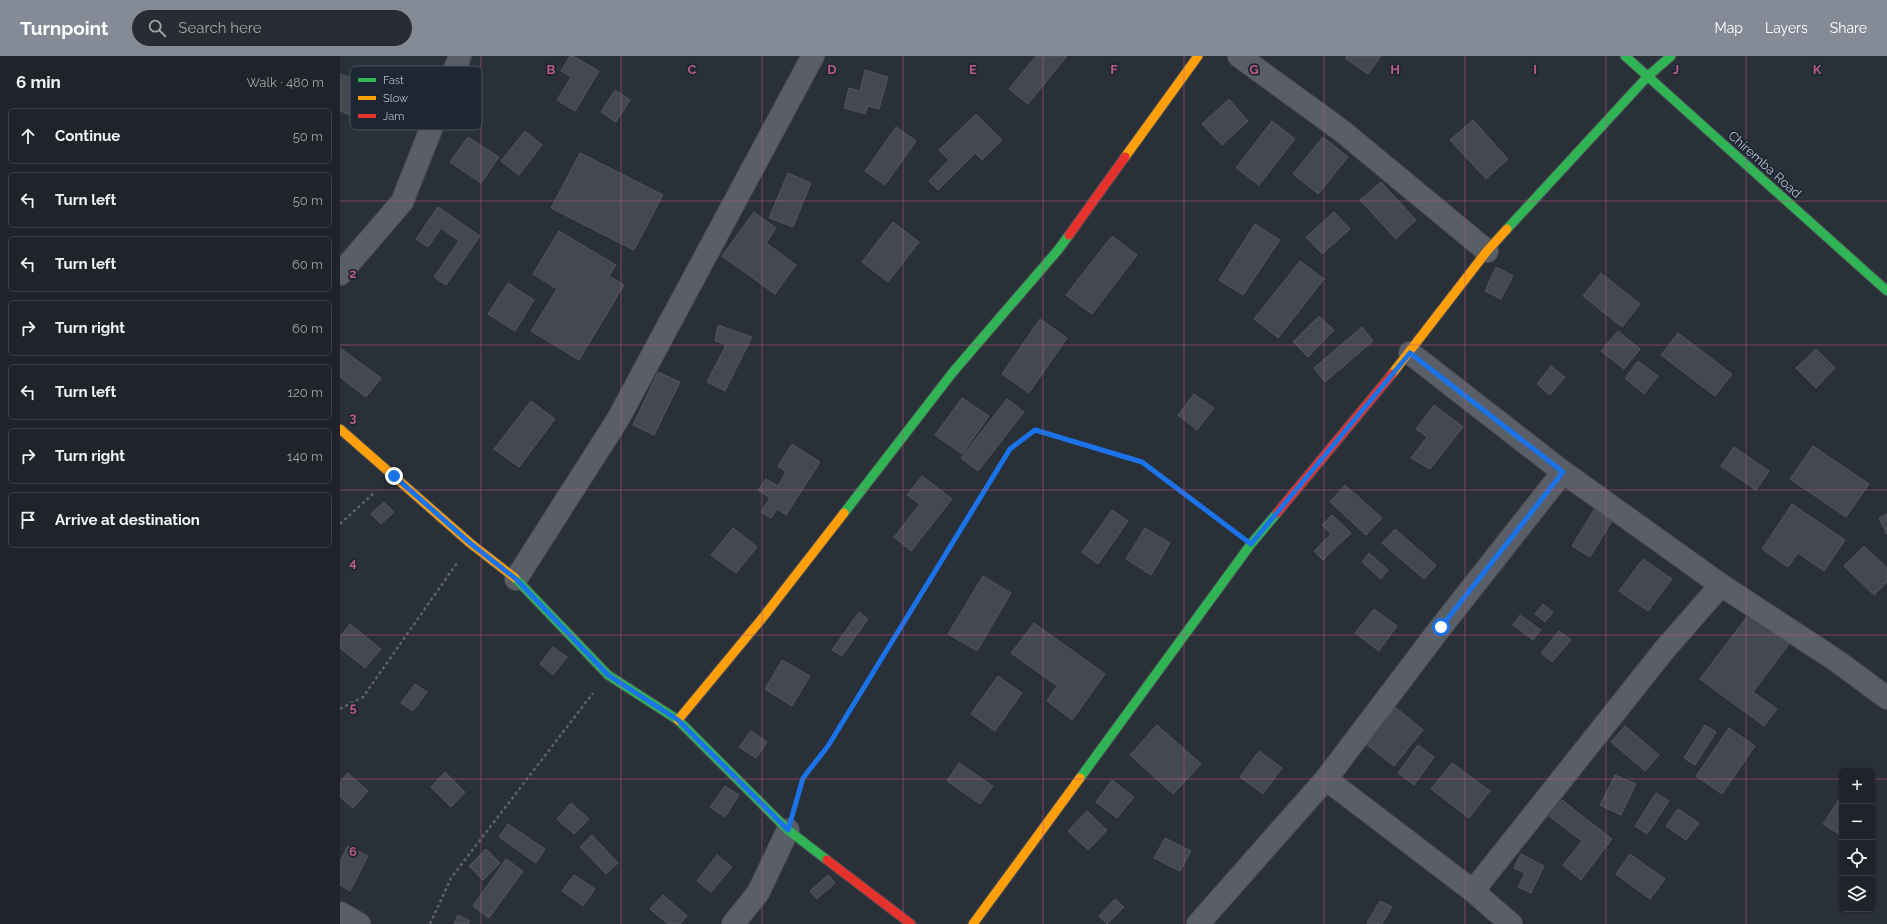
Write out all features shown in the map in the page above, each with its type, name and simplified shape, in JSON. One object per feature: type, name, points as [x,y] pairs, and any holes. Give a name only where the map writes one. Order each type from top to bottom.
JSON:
[{"type":"street","points":[[456,66],[460,56]]},
{"type":"street","points":[[516,579],[618,418],[813,56]]},
{"type":"street","points":[[678,720],[764,616],[953,372],[1058,250],[1198,56]]},
{"type":"street","points":[[1240,56],[1342,131],[1487,251]]},
{"type":"street","name":"Chiremba Road","points":[[1626,56],[1887,291]]},
{"type":"street","points":[[973,924],[1251,544],[1410,353],[1487,251],[1648,76],[1670,56]]},
{"type":"street","points":[[340,274],[402,202],[431,130]]},
{"type":"street","points":[[1410,353],[1563,472],[1721,585],[1837,661],[1887,698]]},
{"type":"street","points":[[340,429],[470,543],[516,579],[608,675],[678,720],[788,830],[911,924]]},
{"type":"street","points":[[1198,924],[1326,779],[1441,627],[1563,472]]},
{"type":"street","points":[[1473,891],[1666,649],[1721,585]]},
{"type":"street","points":[[1326,779],[1473,891],[1511,924]]},
{"type":"street","points":[[733,924],[758,893],[788,830]]},
{"type":"street","points":[[340,913],[359,924]]},
{"type":"path","points":[[788,830],[803,778],[828,746],[1010,449],[1035,430],[1142,462],[1251,544]]},
{"type":"path","points":[[340,524],[394,476]]},
{"type":"path","points":[[340,709],[363,697],[470,543]]},
{"type":"path","points":[[430,924],[451,878],[608,675]]},
{"type":"building","points":[[570,56],[573,56],[599,71],[575,111],[557,100],[571,77],[561,71]]},
{"type":"building","points":[[1036,56],[1067,56],[1028,104],[1009,89]]},
{"type":"building","points":[[1347,56],[1381,56],[1368,74],[1345,58]]},
{"type":"building","points":[[865,70],[888,77],[879,109],[868,106],[865,114],[844,108],[849,88],[860,91]]},
{"type":"building","points":[[340,74],[350,78],[350,115],[340,111]]},
{"type":"building","points":[[615,90],[630,100],[616,122],[601,112]]},
{"type":"building","points":[[1229,99],[1248,121],[1222,145],[1202,124]]},
{"type":"building","points":[[976,114],[1002,140],[982,160],[975,153],[938,190],[929,181],[949,160],[939,150]]},
{"type":"building","points":[[1473,120],[1508,159],[1486,179],[1450,140]]},
{"type":"building","points":[[1272,121],[1295,139],[1259,185],[1236,168]]},
{"type":"building","points":[[896,127],[916,141],[885,185],[865,171]]},
{"type":"building","points":[[525,131],[542,145],[519,175],[501,161]]},
{"type":"building","points":[[468,137],[499,157],[481,183],[450,162]]},
{"type":"building","points":[[1323,137],[1348,157],[1318,194],[1293,174]]},
{"type":"building","points":[[580,153],[663,195],[634,250],[551,208]]},
{"type":"building","points":[[788,173],[811,183],[793,227],[769,218]]},
{"type":"building","points":[[1381,182],[1416,220],[1396,239],[1360,200]]},
{"type":"building","points":[[438,207],[480,236],[446,285],[434,277],[459,241],[441,228],[428,247],[416,239]]},
{"type":"building","points":[[754,212],[776,228],[766,243],[796,265],[775,294],[722,256]]},
{"type":"building","points":[[1334,212],[1350,229],[1322,254],[1306,237]]},
{"type":"building","points":[[893,222],[919,242],[888,282],[862,262]]},
{"type":"building","points":[[1255,224],[1280,240],[1243,295],[1219,280]]},
{"type":"building","points":[[559,231],[616,265],[609,276],[624,285],[579,360],[531,331],[557,289],[533,274]]},
{"type":"building","points":[[1112,236],[1137,255],[1092,314],[1066,295]]},
{"type":"building","points":[[1300,261],[1324,279],[1278,338],[1254,319]]},
{"type":"building","points":[[1496,267],[1513,276],[1501,299],[1485,291]]},
{"type":"building","points":[[1601,273],[1640,304],[1622,327],[1583,296]]},
{"type":"building","points":[[508,283],[534,300],[515,331],[488,314]]},
{"type":"building","points":[[1319,316],[1334,330],[1308,357],[1293,342]]},
{"type":"building","points":[[1040,319],[1067,338],[1029,393],[1002,374]]},
{"type":"building","points":[[718,325],[752,337],[725,391],[707,382],[726,345],[715,341]]},
{"type":"building","points":[[1362,327],[1373,341],[1325,382],[1314,368]]},
{"type":"building","points":[[1618,331],[1640,349],[1624,369],[1601,351]]},
{"type":"building","points":[[1678,333],[1732,374],[1715,396],[1661,355]]},
{"type":"building","points":[[340,348],[381,378],[366,397],[340,377]]},
{"type":"building","points":[[1816,349],[1835,368],[1816,388],[1796,368]]},
{"type":"building","points":[[1638,361],[1658,376],[1644,394],[1625,378]]},
{"type":"building","points":[[1551,366],[1565,377],[1550,395],[1537,384]]},
{"type":"building","points":[[658,372],[680,382],[654,435],[633,425]]},
{"type":"building","points":[[1194,394],[1214,408],[1197,430],[1178,415]]},
{"type":"building","points":[[962,398],[989,416],[962,454],[935,435]]},
{"type":"building","points":[[1007,399],[1024,412],[978,471],[961,458]]},
{"type":"building","points":[[531,401],[555,419],[519,467],[494,449]]},
{"type":"building","points":[[1434,405],[1463,427],[1430,469],[1411,458],[1427,437],[1416,429]]},
{"type":"building","points":[[792,444],[820,462],[786,515],[777,509],[771,518],[761,512],[770,498],[758,490],[766,479],[778,486],[786,472],[778,466]]},
{"type":"building","points":[[1813,446],[1869,484],[1846,517],[1790,479]]},
{"type":"building","points":[[1734,447],[1769,471],[1756,490],[1721,466]]},
{"type":"building","points":[[922,476],[952,499],[911,551],[894,537],[920,504],[907,495]]},
{"type":"building","points":[[1345,485],[1382,518],[1366,535],[1330,502]]},
{"type":"building","points":[[384,502],[394,512],[381,524],[371,514]]},
{"type":"building","points":[[1792,504],[1845,540],[1824,571],[1798,553],[1788,567],[1762,549]]},
{"type":"building","points":[[1112,510],[1128,521],[1098,564],[1082,552]]},
{"type":"building","points":[[1594,510],[1612,521],[1590,557],[1572,546]]},
{"type":"building","points":[[1887,514],[1887,535],[1879,518]]},
{"type":"building","points":[[1332,515],[1351,533],[1323,560],[1314,551],[1331,534],[1322,525]]},
{"type":"building","points":[[733,528],[757,547],[736,573],[711,555]]},
{"type":"building","points":[[1145,528],[1170,543],[1151,575],[1126,559]]},
{"type":"building","points":[[1395,529],[1436,565],[1424,579],[1382,543]]},
{"type":"building","points":[[1864,546],[1887,568],[1887,582],[1874,595],[1844,566]]},
{"type":"building","points":[[1369,553],[1388,570],[1381,579],[1362,562]]},
{"type":"building","points":[[1643,559],[1672,579],[1648,611],[1619,591]]},
{"type":"building","points":[[983,576],[1011,593],[977,651],[948,634]]},
{"type":"building","points":[[1543,604],[1553,612],[1545,622],[1535,614]]},
{"type":"building","points":[[1374,609],[1397,626],[1379,651],[1355,633]]},
{"type":"building","points":[[859,612],[868,619],[842,656],[832,650]]},
{"type":"building","points":[[1749,614],[1789,644],[1753,692],[1777,709],[1764,726],[1700,679]]},
{"type":"building","points":[[1520,615],[1541,630],[1533,640],[1513,625]]},
{"type":"building","points":[[1034,623],[1105,674],[1072,720],[1047,701],[1057,686],[1011,653]]},
{"type":"building","points":[[350,624],[381,649],[365,668],[340,648],[340,637]]},
{"type":"building","points":[[1559,631],[1571,640],[1552,662],[1541,653]]},
{"type":"building","points":[[553,647],[567,657],[553,675],[540,664]]},
{"type":"building","points":[[782,660],[810,676],[792,706],[765,689]]},
{"type":"building","points":[[998,676],[1022,693],[995,731],[971,714]]},
{"type":"building","points":[[415,684],[427,692],[413,711],[401,703]]},
{"type":"building","points":[[1395,707],[1423,730],[1394,766],[1366,744]]},
{"type":"building","points":[[1157,725],[1201,764],[1173,794],[1130,755]]},
{"type":"building","points":[[1705,725],[1716,732],[1695,765],[1684,758]]},
{"type":"building","points":[[1625,726],[1659,755],[1645,771],[1611,742]]},
{"type":"building","points":[[1729,728],[1755,746],[1722,794],[1696,776]]},
{"type":"building","points":[[751,731],[767,742],[756,758],[739,747]]},
{"type":"building","points":[[1418,745],[1434,757],[1414,785],[1398,773]]},
{"type":"building","points":[[1259,751],[1282,768],[1263,794],[1240,777]]},
{"type":"building","points":[[959,763],[993,786],[980,804],[947,781]]},
{"type":"building","points":[[1452,763],[1490,791],[1469,818],[1431,789]]},
{"type":"building","points":[[445,772],[465,792],[451,807],[431,787]]},
{"type":"building","points":[[348,773],[368,791],[353,808],[340,797],[340,782]]},
{"type":"building","points":[[1615,775],[1636,784],[1621,815],[1600,805]]},
{"type":"building","points":[[1112,780],[1134,797],[1117,818],[1096,802]]},
{"type":"building","points":[[725,786],[739,795],[725,817],[710,807]]},
{"type":"building","points":[[1656,793],[1669,801],[1647,834],[1635,826]]},
{"type":"building","points":[[1562,800],[1612,839],[1581,880],[1563,865],[1582,841],[1549,816]]},
{"type":"building","points":[[1839,800],[1839,834],[1823,824]]},
{"type":"building","points":[[571,803],[589,819],[574,834],[557,819]]},
{"type":"building","points":[[1678,809],[1699,823],[1686,840],[1666,826]]},
{"type":"building","points":[[1087,811],[1107,830],[1088,850],[1068,831]]},
{"type":"building","points":[[508,824],[545,849],[536,863],[499,837]]},
{"type":"building","points":[[592,835],[618,863],[606,874],[580,847]]},
{"type":"building","points":[[1165,838],[1191,851],[1180,871],[1154,858]]},
{"type":"building","points":[[348,846],[368,856],[350,891],[340,885],[340,861]]},
{"type":"building","points":[[486,849],[500,863],[483,880],[469,866]]},
{"type":"building","points":[[1521,854],[1544,866],[1531,893],[1518,887],[1525,873],[1514,868]]},
{"type":"building","points":[[1630,854],[1665,879],[1650,899],[1616,874]]},
{"type":"building","points":[[717,855],[732,867],[711,892],[697,881]]},
{"type":"building","points":[[506,859],[523,871],[489,918],[473,906]]},
{"type":"building","points":[[574,875],[595,889],[583,906],[562,891]]},
{"type":"building","points":[[828,875],[835,883],[817,899],[810,891]]},
{"type":"building","points":[[663,895],[687,916],[680,924],[668,924],[650,909]]},
{"type":"building","points":[[1115,899],[1124,907],[1107,924],[1099,916]]},
{"type":"building","points":[[1380,901],[1392,907],[1382,924],[1367,923]]},
{"type":"building","points":[[458,915],[470,921],[468,924],[454,924]]},
{"type":"traffic: fast","points":[[1625,56],[1887,291]]},
{"type":"traffic: fast","points":[[1507,229],[1648,76],[1671,56]]},
{"type":"traffic: fast","points":[[844,513],[953,372],[1058,250],[1069,235]]},
{"type":"traffic: fast","points":[[1080,778],[1251,544],[1277,513]]},
{"type":"traffic: fast","points":[[515,578],[608,675],[678,720],[788,830],[827,860]]},
{"type":"traffic: slow","points":[[1125,157],[1198,56]]},
{"type":"traffic: slow","points":[[1392,374],[1487,251],[1507,229]]},
{"type":"traffic: slow","points":[[340,429],[470,543],[515,578]]},
{"type":"traffic: slow","points":[[678,720],[764,616],[844,513]]},
{"type":"traffic: slow","points":[[973,924],[1080,778]]},
{"type":"traffic: jam","points":[[1069,235],[1125,157]]},
{"type":"traffic: jam","points":[[1277,513],[1392,374]]},
{"type":"traffic: jam","points":[[827,860],[911,924]]},
{"type":"route","points":[[394,476],[470,543],[516,579],[608,675],[678,720],[788,830],[803,778],[828,746],[1010,449],[1035,430],[1142,462],[1251,544],[1410,353],[1563,472],[1441,627]]}]
